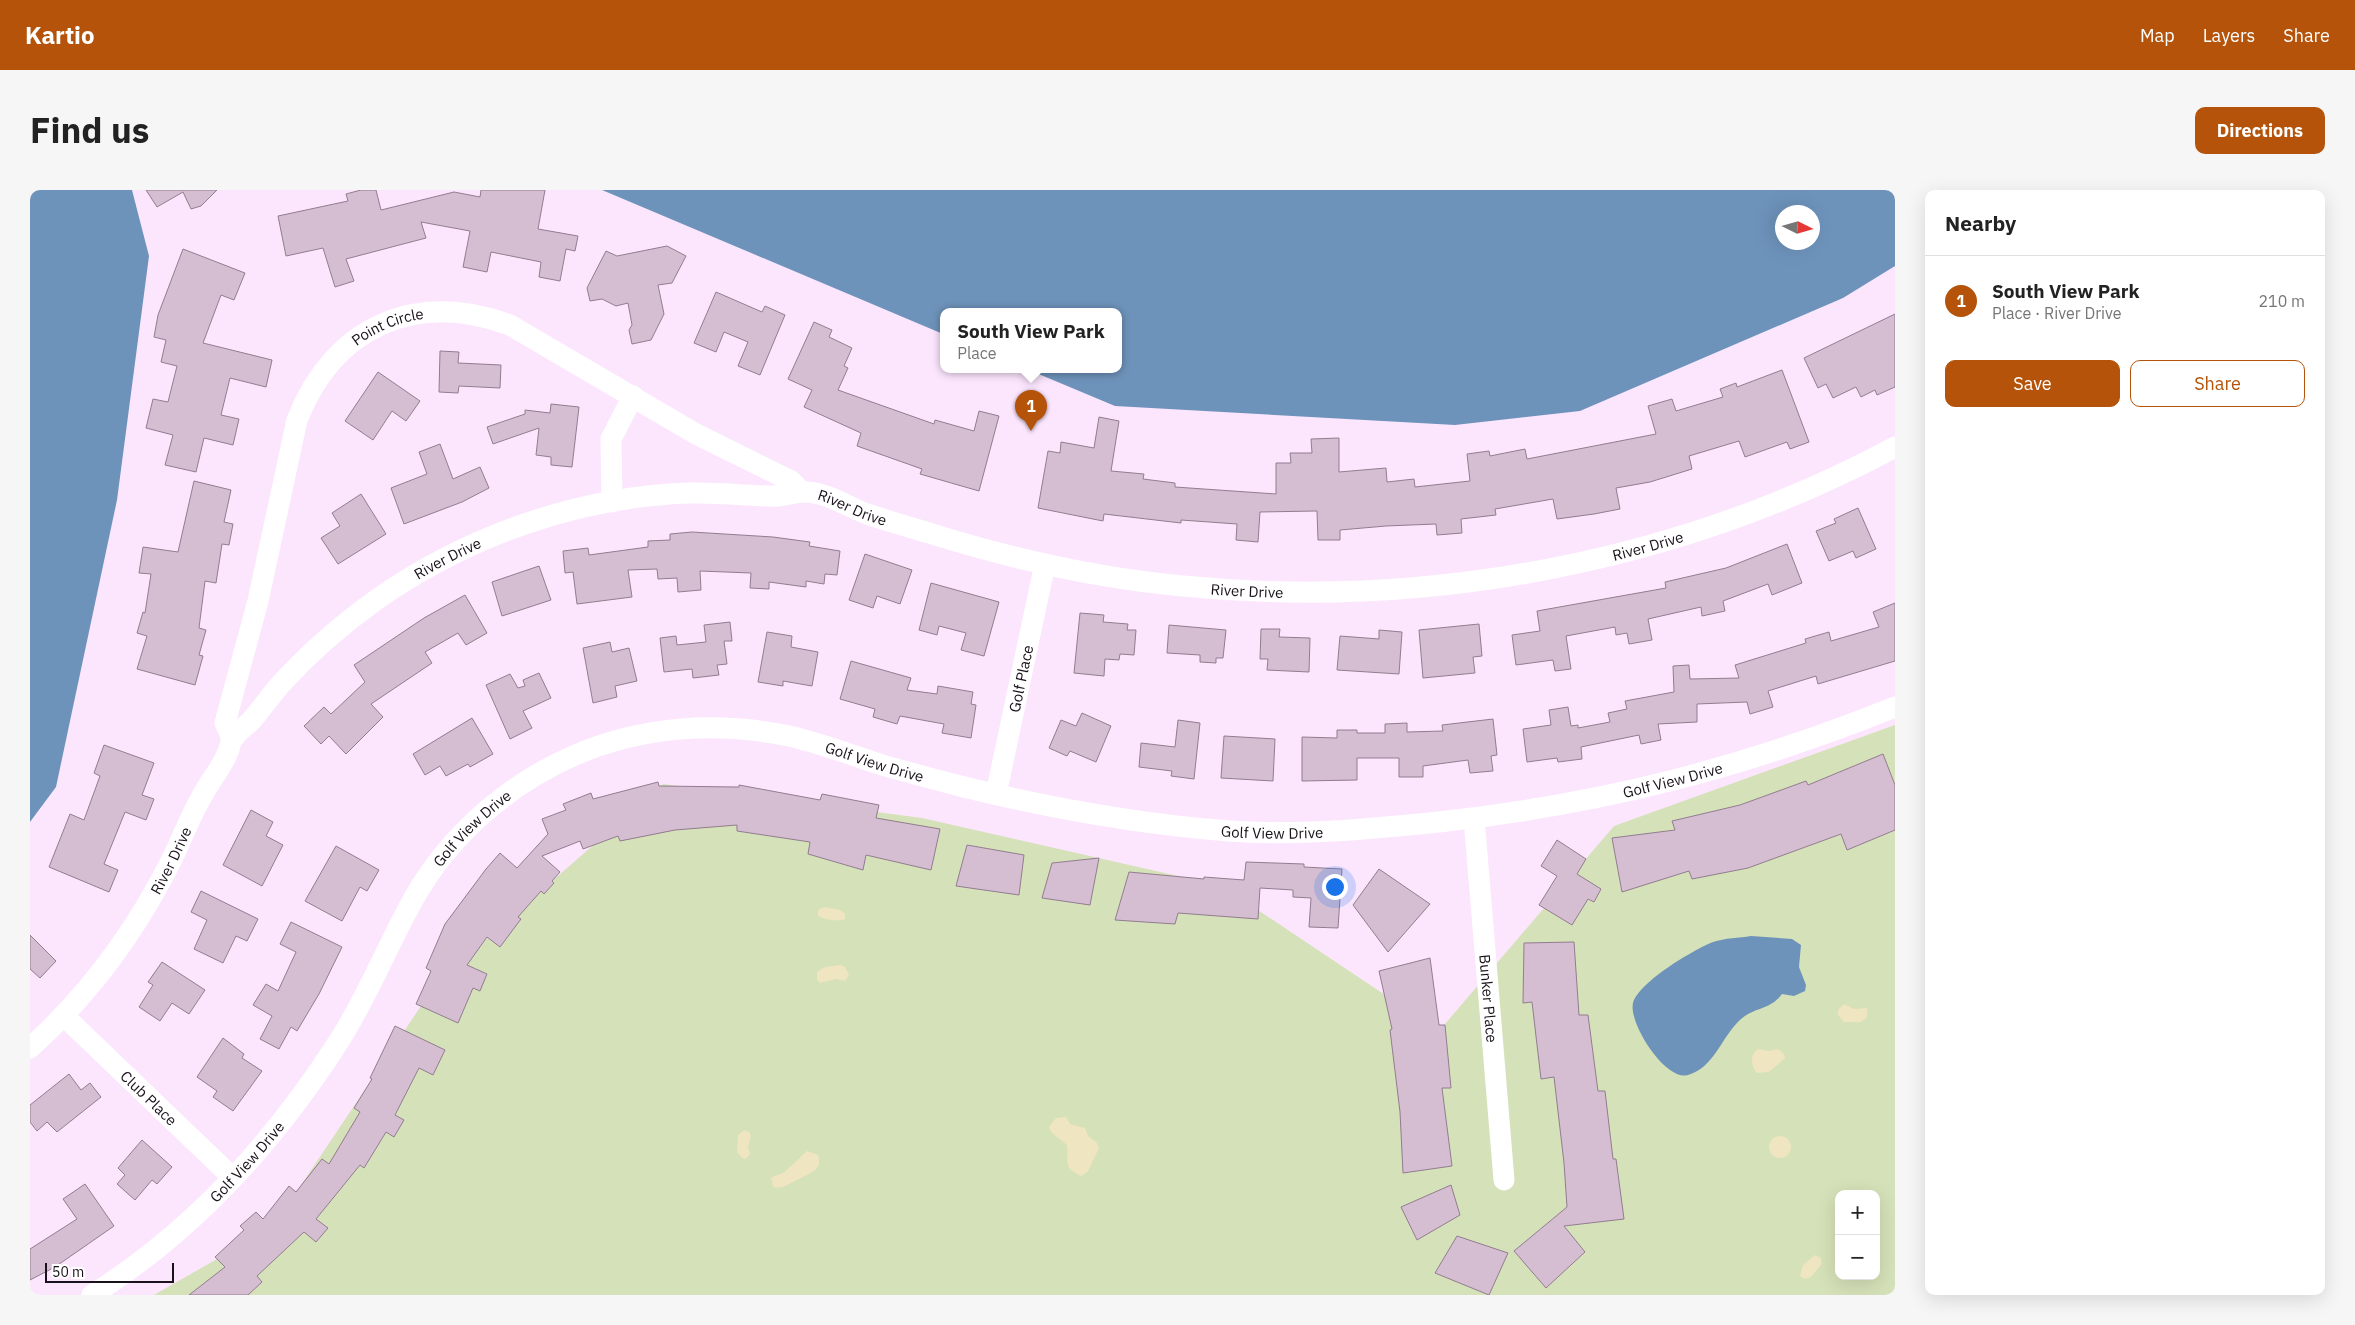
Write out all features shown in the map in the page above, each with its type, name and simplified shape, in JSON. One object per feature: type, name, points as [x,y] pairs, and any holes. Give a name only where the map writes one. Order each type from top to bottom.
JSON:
[{"type":"street","name":"Point Circle","points":[[232,738],[225,723],[256,610],[297,420],[306,397],[319,376],[344,348],[379,326],[410,315],[435,311],[463,312],[487,316],[516,328],[696,434],[792,481],[802,491]]},
{"type":"street","points":[[612,502],[611,438],[633,396]]},
{"type":"street","name":"River Drive","points":[[30,1048],[64,1016],[126,940],[152,899],[202,794],[228,754],[232,738],[248,724],[312,652],[377,599],[418,573],[493,535],[538,519],[612,502],[686,493],[734,493],[782,497],[802,491],[824,496],[865,513],[974,547],[1045,564],[1113,577],[1183,586],[1254,591],[1325,592],[1387,590],[1466,583],[1536,572],[1606,557],[1674,538],[1742,516],[1807,489],[1895,447]]},
{"type":"street","name":"Golf Place","points":[[996,794],[1045,564]]},
{"type":"street","name":"Golf View Drive","points":[[92,1295],[154,1251],[198,1213],[234,1178],[282,1122],[311,1084],[343,1036],[371,985],[409,906],[431,871],[458,839],[502,798],[537,775],[566,760],[613,741],[640,734],[681,728],[751,729],[792,737],[888,766],[996,794],[1114,819],[1234,832],[1355,831],[1474,818],[1580,802],[1684,779],[1776,752],[1831,733],[1895,707]]},
{"type":"street","name":"Bunker Place","points":[[1474,818],[1504,1180]]},
{"type":"street","name":"Club Place","points":[[64,1016],[234,1178]]},
{"type":"green space","points":[[1895,725],[1895,1295],[154,1295],[273,1227],[437,982],[663,784],[922,818],[1222,886],[1439,1031],[1614,826]]},
{"type":"sand","points":[[824,907],[840,910],[845,914],[845,919],[831,920],[818,916],[818,910]]},
{"type":"sand","points":[[841,965],[845,967],[849,975],[845,981],[835,979],[820,983],[817,980],[817,972],[825,967]]},
{"type":"sand","points":[[1844,1004],[1854,1009],[1867,1008],[1867,1017],[1861,1022],[1844,1022],[1838,1015],[1838,1010]]},
{"type":"sand","points":[[1758,1049],[1769,1051],[1778,1049],[1784,1054],[1785,1058],[1769,1072],[1757,1073],[1753,1067],[1752,1058]]},
{"type":"sand","points":[[1066,1117],[1070,1124],[1085,1128],[1088,1136],[1097,1143],[1099,1148],[1088,1171],[1082,1176],[1069,1167],[1067,1145],[1051,1132],[1049,1127],[1056,1118]]},
{"type":"sand","points":[[744,1130],[749,1132],[751,1136],[748,1147],[750,1154],[746,1159],[742,1158],[737,1152],[738,1135]]},
{"type":"sand","points":[[1780,1136],[1788,1139],[1791,1147],[1788,1155],[1780,1158],[1772,1155],[1769,1147],[1772,1139]]},
{"type":"sand","points":[[807,1151],[818,1155],[819,1161],[816,1169],[785,1186],[773,1187],[771,1178],[783,1173]]},
{"type":"sand","points":[[1815,1255],[1821,1258],[1822,1264],[1811,1277],[1805,1279],[1800,1276],[1803,1265]]},
{"type":"water","points":[[30,190],[132,190],[149,256],[117,500],[56,787],[30,822]]},
{"type":"water","points":[[602,190],[1895,190],[1895,266],[1843,298],[1580,411],[1455,425],[1115,406],[1036,373],[1122,373],[1122,308],[940,308],[940,333]]},
{"type":"water","points":[[1751,936],[1792,939],[1801,945],[1799,967],[1806,985],[1805,991],[1794,996],[1782,994],[1767,1006],[1746,1015],[1734,1026],[1711,1059],[1697,1071],[1688,1075],[1679,1075],[1669,1070],[1650,1049],[1636,1024],[1633,1003],[1637,995],[1645,986],[1680,959],[1704,946],[1722,940]]},
{"type":"building","points":[[146,190],[217,190],[201,206],[191,209],[183,192],[157,207]]},
{"type":"building","points":[[361,190],[376,190],[381,210],[454,192],[480,197],[481,190],[545,190],[538,229],[578,236],[575,251],[566,249],[560,281],[539,277],[541,262],[491,252],[487,272],[463,267],[470,231],[421,222],[426,238],[346,259],[354,281],[335,287],[323,248],[286,256],[278,216],[348,201],[346,194]]},
{"type":"building","points":[[667,246],[686,256],[672,283],[658,285],[664,314],[651,340],[632,344],[629,330],[632,325],[628,303],[616,306],[602,299],[590,301],[587,288],[606,251],[617,256]]},
{"type":"building","points":[[183,249],[245,273],[234,300],[221,295],[203,343],[272,360],[266,387],[230,378],[221,415],[239,419],[233,445],[204,438],[196,472],[165,465],[173,435],[146,428],[153,399],[168,402],[177,366],[161,362],[166,340],[154,337],[158,315]]},
{"type":"building","points":[[716,292],[762,312],[765,306],[785,315],[760,375],[738,366],[748,342],[724,332],[716,352],[694,343]]},
{"type":"building","points":[[1895,314],[1895,387],[1877,395],[1875,390],[1861,397],[1856,387],[1833,398],[1826,384],[1818,388],[1804,358]]},
{"type":"building","points":[[814,322],[832,330],[829,337],[852,348],[844,366],[848,368],[838,390],[934,424],[935,420],[974,431],[979,411],[999,416],[979,491],[920,474],[922,469],[857,446],[861,433],[804,407],[812,390],[788,379]]},
{"type":"building","points":[[440,351],[459,352],[458,363],[501,365],[500,388],[459,386],[458,393],[439,392]]},
{"type":"building","points":[[1782,370],[1809,442],[1790,449],[1787,442],[1745,457],[1739,441],[1689,456],[1692,469],[1650,482],[1616,488],[1620,509],[1594,514],[1557,519],[1553,499],[1495,509],[1496,515],[1461,519],[1462,533],[1437,535],[1436,524],[1386,526],[1340,530],[1340,540],[1318,540],[1317,511],[1260,512],[1258,542],[1236,540],[1237,524],[1181,520],[1181,523],[1104,514],[1103,521],[1038,508],[1048,451],[1060,453],[1061,442],[1094,448],[1099,417],[1119,421],[1111,471],[1144,474],[1143,479],[1175,483],[1175,487],[1276,494],[1276,463],[1291,463],[1290,453],[1312,453],[1311,439],[1339,438],[1339,472],[1386,468],[1387,482],[1414,479],[1415,487],[1470,481],[1467,454],[1489,451],[1490,456],[1525,449],[1527,459],[1656,434],[1648,406],[1672,399],[1676,411],[1723,397],[1720,389],[1736,383],[1737,387]]},
{"type":"building","points":[[378,372],[420,401],[406,421],[392,411],[373,440],[345,421]]},
{"type":"building","points":[[551,404],[579,407],[572,467],[551,465],[551,457],[536,455],[539,428],[493,444],[487,427],[525,414],[525,410],[550,413]]},
{"type":"building","points":[[440,444],[453,479],[480,467],[489,488],[462,502],[404,524],[391,488],[427,474],[419,452]]},
{"type":"building","points":[[194,481],[231,490],[224,522],[233,524],[229,545],[222,544],[216,583],[205,581],[199,628],[206,630],[199,655],[203,656],[195,685],[137,669],[147,636],[137,633],[143,612],[145,613],[151,574],[139,573],[143,547],[178,552]]},
{"type":"building","points":[[361,494],[386,534],[338,564],[321,538],[340,526],[332,513]]},
{"type":"building","points":[[1858,508],[1876,549],[1856,558],[1853,551],[1829,561],[1816,531],[1836,523],[1834,519]]},
{"type":"building","points":[[692,532],[773,537],[810,542],[809,546],[840,551],[837,575],[825,574],[824,584],[806,581],[806,587],[769,582],[769,589],[750,588],[751,573],[700,571],[701,590],[678,592],[677,578],[658,579],[657,569],[628,570],[632,597],[577,604],[573,572],[565,573],[563,551],[588,548],[589,555],[648,547],[648,541],[670,540],[670,534]]},
{"type":"building","points":[[1787,544],[1802,583],[1772,595],[1768,584],[1723,601],[1725,611],[1702,616],[1701,607],[1648,619],[1652,640],[1629,644],[1627,633],[1616,635],[1615,627],[1566,636],[1571,669],[1555,671],[1553,660],[1516,665],[1512,635],[1540,631],[1537,611],[1666,588],[1665,582],[1726,568]]},
{"type":"building","points":[[865,554],[912,570],[900,604],[877,596],[873,608],[849,600]]},
{"type":"building","points":[[539,566],[551,600],[502,616],[492,582]]},
{"type":"building","points":[[931,583],[999,602],[984,656],[961,650],[966,633],[939,626],[937,635],[919,630]]},
{"type":"building","points":[[465,595],[487,633],[466,645],[458,633],[425,652],[432,663],[371,704],[383,717],[346,754],[329,736],[321,744],[304,726],[324,707],[331,714],[365,682],[354,665],[424,618]]},
{"type":"building","points":[[1895,603],[1895,661],[1818,684],[1816,676],[1768,691],[1773,707],[1750,714],[1747,702],[1697,704],[1697,722],[1658,724],[1661,740],[1641,744],[1639,735],[1581,747],[1582,759],[1558,762],[1557,758],[1527,762],[1523,729],[1551,725],[1549,710],[1568,707],[1571,726],[1578,725],[1578,728],[1610,722],[1608,713],[1627,709],[1625,701],[1674,692],[1673,666],[1689,665],[1690,679],[1739,678],[1735,665],[1806,643],[1805,639],[1829,632],[1831,641],[1879,627],[1873,612]]},
{"type":"building","points":[[1080,613],[1104,615],[1103,622],[1128,624],[1127,630],[1136,630],[1134,655],[1120,654],[1119,660],[1105,659],[1104,676],[1074,673]]},
{"type":"building","points":[[730,622],[732,641],[724,641],[727,664],[717,665],[719,675],[693,678],[692,669],[664,672],[660,638],[676,636],[677,645],[706,642],[704,625]]},
{"type":"building","points":[[1479,624],[1482,656],[1473,657],[1475,673],[1423,678],[1419,630]]},
{"type":"building","points":[[1169,625],[1226,630],[1223,658],[1216,658],[1216,663],[1200,662],[1200,655],[1167,653]]},
{"type":"building","points":[[1261,629],[1280,629],[1279,637],[1310,638],[1309,672],[1267,670],[1268,659],[1260,659]]},
{"type":"building","points":[[1379,630],[1402,632],[1399,674],[1337,670],[1340,636],[1379,639]]},
{"type":"building","points":[[767,632],[792,636],[791,647],[818,652],[812,686],[783,681],[783,686],[758,682]]},
{"type":"building","points":[[610,642],[612,652],[629,648],[637,681],[615,686],[617,697],[593,703],[583,648]]},
{"type":"building","points":[[851,661],[911,678],[907,690],[937,694],[938,686],[973,692],[971,704],[976,705],[971,738],[942,733],[944,724],[900,716],[897,724],[873,717],[875,709],[840,699]]},
{"type":"building","points":[[539,673],[551,698],[523,711],[532,728],[510,739],[486,685],[510,674],[518,688],[525,686],[523,680]]},
{"type":"building","points":[[1082,713],[1111,726],[1096,762],[1070,751],[1067,756],[1049,748],[1061,720],[1076,726]]},
{"type":"building","points":[[472,718],[493,754],[470,767],[468,764],[446,776],[440,766],[425,775],[413,754]]},
{"type":"building","points":[[1493,719],[1497,755],[1491,756],[1493,771],[1470,773],[1468,760],[1423,766],[1423,777],[1399,777],[1399,758],[1357,758],[1357,780],[1302,781],[1302,737],[1337,738],[1337,730],[1357,730],[1357,733],[1385,733],[1385,724],[1407,723],[1407,732],[1443,731],[1442,725]]},
{"type":"building","points":[[1178,720],[1200,723],[1194,779],[1171,776],[1172,771],[1139,767],[1141,743],[1175,747]]},
{"type":"building","points":[[1224,736],[1275,739],[1273,781],[1221,778]]},
{"type":"building","points":[[104,745],[154,763],[142,795],[154,799],[146,820],[125,812],[104,864],[118,870],[109,892],[49,867],[70,814],[84,820],[100,776],[94,773]]},
{"type":"building","points":[[1883,754],[1895,785],[1895,830],[1847,850],[1841,834],[1748,868],[1692,879],[1689,871],[1622,892],[1612,838],[1675,830],[1672,821],[1740,805],[1806,781],[1808,785]]},
{"type":"building","points":[[658,782],[659,786],[739,787],[739,785],[820,800],[822,794],[879,805],[876,818],[940,829],[931,870],[866,855],[863,870],[808,854],[810,842],[737,831],[737,825],[675,830],[620,841],[618,836],[583,849],[580,841],[542,856],[560,872],[552,881],[554,883],[544,894],[541,891],[518,917],[521,919],[500,947],[487,937],[467,965],[487,974],[480,991],[473,988],[458,1023],[416,1004],[431,971],[426,968],[445,924],[500,853],[517,868],[548,834],[542,819],[566,810],[563,804],[591,793],[593,799]]},
{"type":"building","points":[[251,810],[273,822],[266,836],[283,845],[262,886],[223,865]]},
{"type":"building","points":[[1557,840],[1586,859],[1577,874],[1601,889],[1594,902],[1588,899],[1572,925],[1539,905],[1557,876],[1541,866]]},
{"type":"building","points":[[967,845],[1024,855],[1019,895],[956,886]]},
{"type":"building","points":[[336,846],[379,870],[367,891],[360,887],[342,921],[305,901]]},
{"type":"building","points":[[1099,858],[1090,905],[1042,898],[1052,863]]},
{"type":"building","points":[[1246,862],[1304,864],[1304,867],[1342,869],[1338,928],[1309,927],[1311,898],[1293,897],[1293,890],[1260,888],[1258,919],[1178,913],[1175,924],[1115,920],[1129,872],[1204,879],[1204,877],[1244,880]]},
{"type":"building","points":[[1379,869],[1430,904],[1388,952],[1353,905]]},
{"type":"building","points":[[201,891],[258,919],[247,941],[236,936],[223,963],[194,949],[207,920],[191,912]]},
{"type":"building","points":[[291,922],[342,947],[319,994],[297,1031],[291,1027],[279,1049],[260,1039],[272,1016],[253,1005],[266,984],[278,991],[296,952],[280,944]]},
{"type":"building","points":[[30,935],[56,961],[40,978],[30,969]]},
{"type":"building","points":[[1574,942],[1579,1015],[1588,1015],[1598,1091],[1605,1091],[1613,1159],[1616,1159],[1624,1219],[1564,1226],[1585,1252],[1546,1288],[1514,1251],[1567,1207],[1554,1077],[1541,1079],[1532,1002],[1523,1003],[1524,943]]},
{"type":"building","points":[[1430,958],[1439,1025],[1445,1025],[1451,1088],[1442,1088],[1452,1166],[1403,1173],[1400,1112],[1390,1030],[1392,1029],[1379,971]]},
{"type":"building","points":[[162,962],[205,990],[189,1014],[172,1003],[160,1021],[139,1007],[153,985],[148,982]]},
{"type":"building","points":[[395,1026],[445,1050],[433,1075],[419,1068],[395,1115],[404,1120],[394,1137],[386,1132],[364,1168],[360,1165],[316,1219],[328,1228],[316,1242],[304,1232],[257,1276],[262,1282],[248,1295],[189,1295],[225,1267],[215,1257],[244,1230],[240,1226],[256,1212],[263,1219],[289,1186],[296,1192],[322,1159],[329,1164],[360,1112],[354,1108],[372,1079],[370,1078]]},
{"type":"building","points":[[223,1038],[244,1054],[242,1058],[262,1071],[233,1111],[213,1097],[217,1091],[197,1077]]},
{"type":"building","points":[[69,1074],[81,1090],[90,1083],[101,1097],[57,1132],[47,1122],[37,1131],[30,1122],[30,1105]]},
{"type":"building","points":[[142,1140],[172,1167],[157,1184],[152,1180],[135,1200],[117,1184],[125,1175],[118,1168]]},
{"type":"building","points":[[85,1184],[114,1226],[55,1267],[30,1280],[30,1249],[77,1219],[63,1199]]},
{"type":"building","points":[[1451,1185],[1460,1215],[1417,1240],[1401,1207]]},
{"type":"building","points":[[1457,1236],[1508,1253],[1489,1295],[1435,1273]]},
{"type":"place","name":"South View Park","points":[[1031,431]]}]
